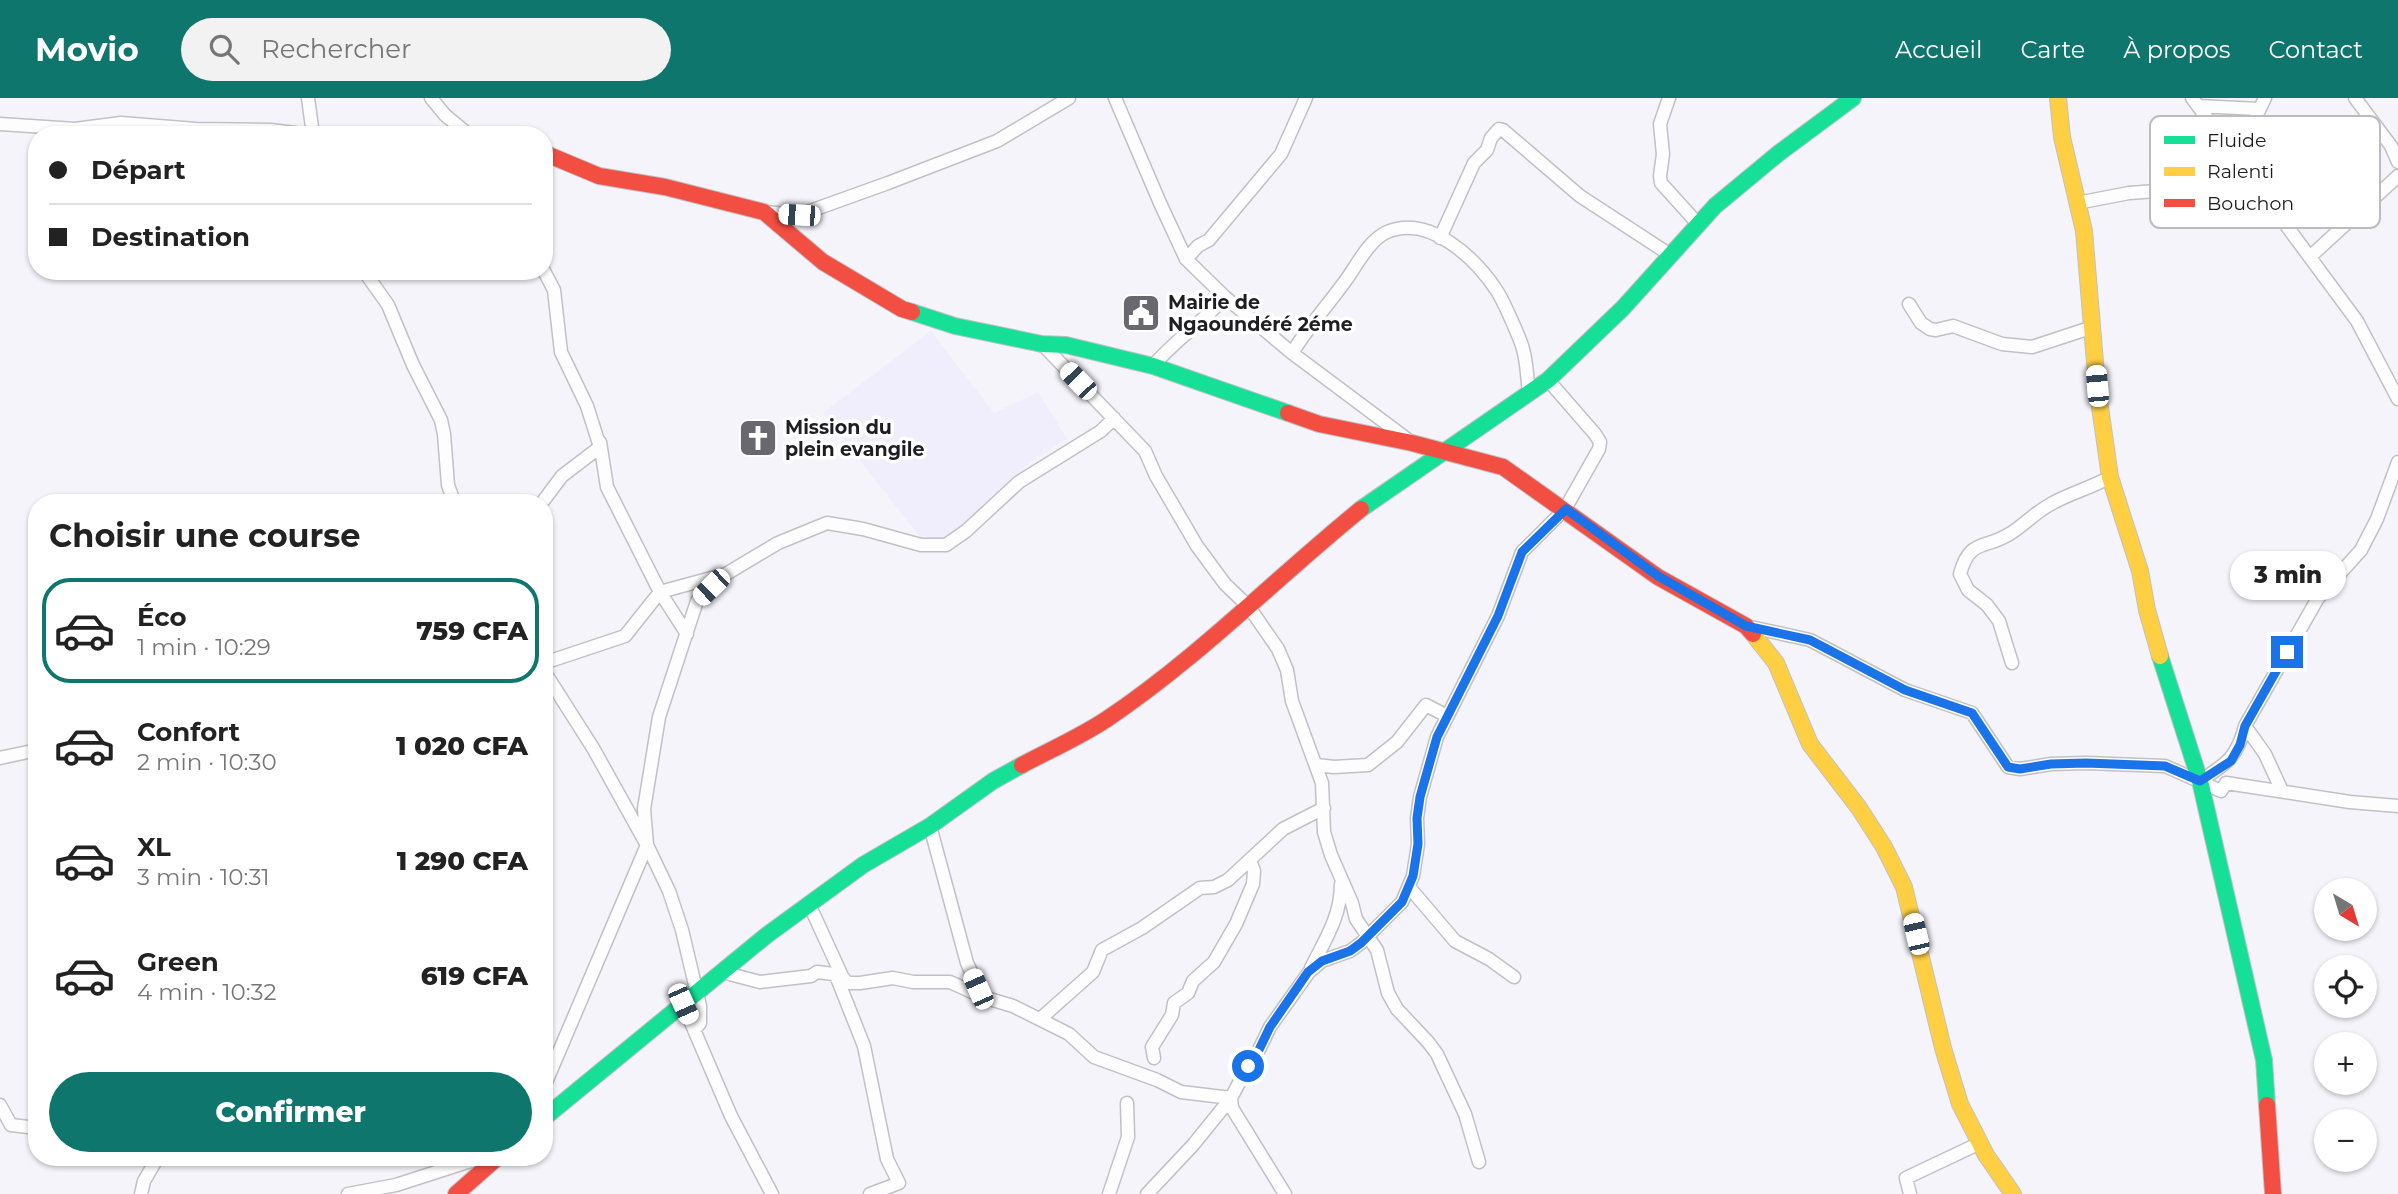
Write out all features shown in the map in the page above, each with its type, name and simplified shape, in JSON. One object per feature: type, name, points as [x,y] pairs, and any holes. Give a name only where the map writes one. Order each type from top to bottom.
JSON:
[{"type":"street","points":[[308,98],[310,126]]},
{"type":"street","points":[[431,98],[459,126]]},
{"type":"street","points":[[553,157],[599,176],[665,187],[764,212],[799,215],[997,141],[1069,98]]},
{"type":"street","points":[[1115,98],[1186,259],[1225,297],[1292,353],[1412,443]]},
{"type":"street","points":[[1186,259],[1198,246],[1209,240],[1276,162],[1306,98]]},
{"type":"street","points":[[1669,98],[1660,124],[1663,154],[1661,183],[1698,224]]},
{"type":"street","points":[[553,1111],[809,904],[863,865],[930,826],[993,781],[1104,721],[1138,697],[1249,607],[1315,546],[1368,503],[1548,380],[1591,341],[1672,256],[1715,206],[1779,153],[1853,98]]},
{"type":"street","points":[[2058,98],[2062,137],[2084,231],[2097,386],[2110,477],[2140,571],[2147,610],[2161,659],[2200,781],[2264,1060],[2273,1194]]},
{"type":"street","points":[[2355,98],[2368,116]]},
{"type":"street","points":[[2195,102],[2262,104]]},
{"type":"street","points":[[98,126],[121,123],[158,126]]},
{"type":"street","points":[[0,124],[30,126]]},
{"type":"street","points":[[1440,238],[1474,163],[1487,150],[1491,138],[1499,129],[1534,154],[1580,196],[1672,256]]},
{"type":"street","points":[[2380,131],[2398,162]]},
{"type":"street","points":[[2380,193],[2398,176]]},
{"type":"street","points":[[2077,203],[2150,191]]},
{"type":"street","points":[[764,212],[823,262],[902,309],[955,326],[1042,344],[1066,345],[1153,366],[1319,424],[1412,443],[1503,467],[1658,576],[1746,626],[1776,663],[1811,744],[1859,808],[1884,847],[1904,887],[1951,1076],[1965,1116],[1986,1155],[2012,1194]]},
{"type":"street","points":[[1292,353],[1368,249],[1386,232],[1405,228],[1428,232],[1454,245],[1479,267],[1499,293],[1523,349],[1529,392]]},
{"type":"street","points":[[2289,228],[2357,321],[2397,394]]},
{"type":"street","points":[[2311,256],[2341,228]]},
{"type":"street","points":[[370,280],[388,305],[413,365],[441,420],[451,494]]},
{"type":"street","points":[[549,280],[554,290],[561,352],[572,370],[599,439],[607,487],[660,592],[687,634]]},
{"type":"street","points":[[1153,366],[1225,297]]},
{"type":"street","points":[[1909,304],[1921,323],[1930,329],[1953,326],[2002,344],[2032,346],[2093,327]]},
{"type":"street","points":[[1042,344],[1145,451],[1156,476],[1197,546],[1225,584],[1249,607],[1278,649],[1287,670],[1292,701],[1322,783],[1324,832],[1356,919],[1377,950],[1388,993],[1397,1009],[1437,1054],[1465,1114],[1479,1162]]},
{"type":"street","points":[[1308,972],[1322,961],[1350,951],[1402,902],[1413,876],[1418,844],[1417,818],[1420,797],[1437,737],[1498,616],[1522,552],[1566,509],[1598,449],[1600,442],[1548,380]]},
{"type":"street","points":[[553,1066],[647,845],[644,809],[659,717],[697,601],[726,574],[778,543],[827,523],[863,529],[921,545],[946,545],[966,531],[1019,482],[1101,431],[1114,418]]},
{"type":"street","points":[[548,494],[562,476],[600,447],[599,439]]},
{"type":"street","points":[[2200,781],[2231,761],[2240,745],[2245,726],[2318,598],[2361,550],[2377,519],[2398,463]]},
{"type":"street","points":[[2012,663],[1999,621],[1987,605],[1968,590],[1960,574],[1965,557],[1982,543],[1994,541],[2013,531],[2051,503],[2110,477]]},
{"type":"street","points":[[553,660],[625,636],[660,592],[726,574]]},
{"type":"street","points":[[1746,626],[1810,640],[1905,690],[1972,713],[2008,767],[2020,769],[2051,764],[2086,763],[2165,766],[2221,791],[2226,783],[2350,802],[2398,806]]},
{"type":"street","points":[[553,685],[587,738],[647,845],[669,891],[682,930],[689,999],[701,1016],[694,1030],[731,1116],[772,1194]]},
{"type":"street","points":[[1317,765],[1368,765],[1397,742],[1426,705],[1447,716]]},
{"type":"street","points":[[2245,726],[2265,754],[2281,791]]},
{"type":"street","points":[[0,758],[28,752]]},
{"type":"street","points":[[1040,1019],[1093,972],[1102,950],[1142,928],[1200,888],[1214,887],[1228,880],[1283,829],[1324,808]]},
{"type":"street","points":[[930,826],[967,963],[983,997]]},
{"type":"street","points":[[1154,1058],[1152,1047],[1172,1015],[1174,1003],[1188,993],[1193,981],[1214,962],[1236,924],[1253,884],[1254,870],[1250,860]]},
{"type":"street","points":[[1147,1194],[1193,1145],[1231,1098],[1260,1050],[1270,1027],[1308,972],[1331,931],[1338,912],[1341,880]]},
{"type":"street","points":[[1409,887],[1455,942],[1489,959],[1514,977]]},
{"type":"street","points":[[809,904],[864,1046],[887,1159],[900,1183],[870,1194]]},
{"type":"street","points":[[722,972],[760,982],[811,976],[817,972],[838,975],[847,983],[893,978],[913,982],[950,982],[983,997],[1013,1006],[1069,1034],[1094,1057],[1157,1080],[1181,1092],[1231,1098]]},
{"type":"street","points":[[1231,1098],[1232,1108],[1285,1194]]},
{"type":"street","points":[[1108,1194],[1128,1137],[1126,1103]]},
{"type":"street","points":[[0,1105],[11,1125],[28,1127]]},
{"type":"street","points":[[1910,1194],[1906,1178],[1980,1143]]},
{"type":"street","points":[[141,1194],[144,1181],[153,1166]]},
{"type":"street","points":[[348,1194],[396,1185],[455,1166]]},
{"type":"street","points":[[456,1194],[488,1166]]},
{"type":"shaded area","points":[[931,331],[994,413],[1038,392],[1067,439],[1032,461],[950,538],[923,541],[823,413]]},
{"type":"traffic: fast","points":[[1361,509],[1548,380],[1623,308],[1715,206],[1779,153],[1853,98]]},
{"type":"traffic: fast","points":[[912,312],[955,326],[1042,344],[1066,345],[1153,366],[1288,413]]},
{"type":"traffic: fast","points":[[2160,656],[2200,781],[2264,1060],[2267,1105]]},
{"type":"traffic: fast","points":[[553,1111],[767,935],[863,865],[930,826],[993,781],[1022,765]]},
{"type":"traffic: slow","points":[[2058,98],[2062,137],[2084,231],[2097,386],[2110,477],[2140,571],[2147,610],[2160,656]]},
{"type":"traffic: slow","points":[[1753,634],[1776,663],[1810,744],[1859,808],[1884,847],[1904,887],[1943,1048],[1960,1104],[1986,1155],[2013,1194]]},
{"type":"traffic: jam","points":[[553,157],[599,176],[665,187],[764,212],[823,262],[902,309],[912,312]]},
{"type":"traffic: jam","points":[[1288,413],[1319,424],[1412,443],[1503,467],[1658,577],[1746,626],[1753,634]]},
{"type":"traffic: jam","points":[[1022,765],[1097,726],[1141,695],[1205,644],[1361,509]]},
{"type":"traffic: jam","points":[[2267,1105],[2273,1194]]},
{"type":"traffic: jam","points":[[456,1194],[488,1166]]},
{"type":"place","name":"Mairie de Ngaoundéré 2éme","points":[[1141,313]]},
{"type":"place","name":"Mission du plein evangile","points":[[758,438]]},
{"type":"route","points":[[1248,1066],[1260,1050],[1270,1027],[1308,972],[1322,961],[1337,957],[1361,943],[1402,902],[1413,876],[1418,844],[1417,818],[1420,797],[1437,737],[1498,616],[1522,552],[1566,509],[1658,576],[1746,626],[1810,640],[1905,690],[1972,713],[2008,767],[2020,769],[2051,764],[2086,763],[2165,766],[2200,781],[2231,761],[2240,745],[2245,726],[2287,652]]}]
